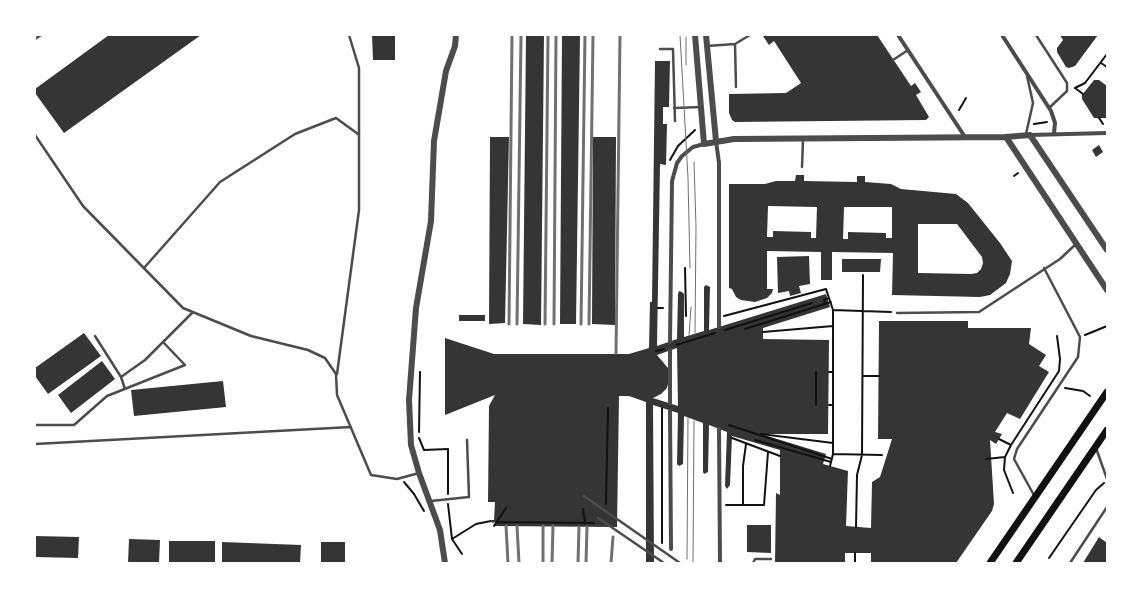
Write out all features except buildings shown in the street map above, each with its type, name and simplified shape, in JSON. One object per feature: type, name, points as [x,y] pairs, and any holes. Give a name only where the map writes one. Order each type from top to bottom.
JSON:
[{"type":"main road","points":[[990,563],[1107,392]]},
{"type":"main road","points":[[1016,563],[1107,430]]},
{"type":"street","points":[[445,563],[440,530],[419,473],[411,445],[409,400],[416,308],[431,221],[434,140],[439,104],[456,35]]},
{"type":"street","points":[[695,35],[704,144]]},
{"type":"street","points":[[706,35],[718,163],[719,327]]},
{"type":"street","points":[[898,35],[965,137]]},
{"type":"street","points":[[1002,35],[1026,70],[1049,108],[1055,122],[1054,133]]},
{"type":"street","points":[[670,342],[672,181],[682,156],[693,147],[716,141],[803,138],[1006,137],[1054,133],[1107,133]]},
{"type":"street","points":[[1028,135],[1107,250]]},
{"type":"street","points":[[1006,137],[1107,290]]},
{"type":"street","points":[[670,350],[670,403]]},
{"type":"street","points":[[670,411],[671,549]]},
{"type":"street","points":[[719,430],[720,563]]},
{"type":"lane","points":[[35,40],[41,35]]},
{"type":"lane","points":[[349,35],[359,68],[359,210],[336,374],[337,395],[371,475],[397,479],[419,473]]},
{"type":"lane","points":[[707,46],[735,44],[749,35]]},
{"type":"lane","points":[[1036,35],[1068,83],[1067,91],[1049,108]]},
{"type":"lane","points":[[735,44],[736,87]]},
{"type":"lane","points":[[660,49],[674,49],[675,121]]},
{"type":"lane","points":[[893,60],[908,50]]},
{"type":"lane","points":[[1026,70],[1033,103],[1028,135]]},
{"type":"lane","points":[[674,108],[701,107]]},
{"type":"lane","points":[[144,268],[220,182],[295,134],[336,118],[359,135]]},
{"type":"lane","points":[[35,135],[83,206],[183,308],[251,336],[308,350],[325,358],[336,374]]},
{"type":"lane","points":[[802,167],[803,138]]},
{"type":"lane","points":[[897,313],[979,312],[1044,268],[1060,259],[1076,243]]},
{"type":"lane","points":[[1035,497],[1014,459],[1017,449],[1078,357],[1080,337],[1044,268]]},
{"type":"lane","points":[[121,377],[145,360],[193,312]]},
{"type":"lane","points":[[95,336],[121,377],[125,389]]},
{"type":"lane","points":[[35,425],[74,425],[107,396],[185,365],[163,342]]},
{"type":"lane","points":[[35,444],[351,427]]},
{"type":"lane","points":[[430,501],[468,497],[467,440]]},
{"type":"lane","points":[[1096,446],[1107,480]]},
{"type":"lane","points":[[584,496],[680,563]]},
{"type":"lane","points":[[1070,563],[1107,507]]},
{"type":"lane","points":[[598,518],[664,563]]},
{"type":"lane","points":[[753,563],[755,559],[771,559]]},
{"type":"path","points":[[1075,88],[1086,83],[1107,54]]},
{"type":"path","points":[[1101,63],[1107,67]]},
{"type":"path","points":[[1068,83],[1083,94]]},
{"type":"path","points":[[959,110],[966,98]]},
{"type":"path","points":[[1099,118],[1103,124]]},
{"type":"path","points":[[1034,124],[1047,122]]},
{"type":"path","points":[[1014,176],[1018,173]]},
{"type":"path","points":[[685,268],[686,316]]},
{"type":"path","points":[[856,527],[857,476],[862,455],[864,312],[863,275]]},
{"type":"path","points":[[722,317],[826,288],[833,310],[833,454],[830,466]]},
{"type":"path","points":[[825,304],[824,300],[829,298]]},
{"type":"path","points":[[745,329],[831,302]]},
{"type":"path","points":[[656,351],[812,303]]},
{"type":"path","points":[[658,308],[663,308]]},
{"type":"path","points":[[833,310],[897,313]]},
{"type":"path","points":[[763,332],[833,326]]},
{"type":"path","points":[[1080,337],[1107,326]]},
{"type":"path","points":[[1057,336],[1060,365],[1059,371],[1051,383],[1083,391],[1090,396]]},
{"type":"path","points":[[420,368],[419,439],[424,450],[448,449],[448,498],[452,539],[462,554]]},
{"type":"path","points":[[816,372],[816,405]]},
{"type":"path","points":[[863,376],[879,376]]},
{"type":"path","points":[[828,405],[833,405]]},
{"type":"path","points":[[606,506],[608,408]]},
{"type":"path","points":[[662,408],[662,543]]},
{"type":"path","points":[[729,425],[831,460]]},
{"type":"path","points":[[761,434],[833,443]]},
{"type":"path","points":[[732,438],[780,456]]},
{"type":"path","points":[[1000,439],[1011,445]]},
{"type":"path","points":[[755,440],[820,459],[831,460]]},
{"type":"path","points":[[743,505],[743,466],[746,444]]},
{"type":"path","points":[[724,505],[764,504],[768,452]]},
{"type":"path","points":[[833,454],[882,455]]},
{"type":"path","points":[[986,459],[1005,458]]},
{"type":"path","points":[[402,477],[405,485],[414,494],[426,514]]},
{"type":"path","points":[[1049,558],[1096,490],[1107,480]]},
{"type":"path","points":[[494,526],[506,508]]},
{"type":"path","points":[[583,509],[585,523]]},
{"type":"path","points":[[452,539],[476,524],[491,521]]},
{"type":"path","points":[[497,522],[595,523]]},
{"type":"path","points":[[855,553],[855,563]]},
{"type":"tram line","points":[[680,35],[688,178],[690,268]]},
{"type":"tram line","points":[[686,37],[686,65]]},
{"type":"tram line","points":[[694,162],[696,226],[695,333]]},
{"type":"tram line","points":[[689,335],[691,307]]},
{"type":"tram line","points":[[687,559],[688,418]]},
{"type":"tram line","points":[[693,563],[694,421]]},
{"type":"railway","points":[[509,324],[512,35]]},
{"type":"railway","points":[[517,324],[521,35]]},
{"type":"railway","points":[[545,324],[548,35]]},
{"type":"railway","points":[[554,324],[556,35]]},
{"type":"railway","points":[[581,324],[585,35]]},
{"type":"railway","points":[[589,324],[593,35]]},
{"type":"railway","points":[[616,353],[620,35]]},
{"type":"railway","points":[[506,526],[508,563]]},
{"type":"railway","points":[[517,526],[519,563]]},
{"type":"railway","points":[[543,526],[543,563]]},
{"type":"railway","points":[[552,563],[553,526]]},
{"type":"railway","points":[[578,563],[579,527]]},
{"type":"railway","points":[[586,563],[587,527]]},
{"type":"railway","points":[[611,563],[613,537]]}]
